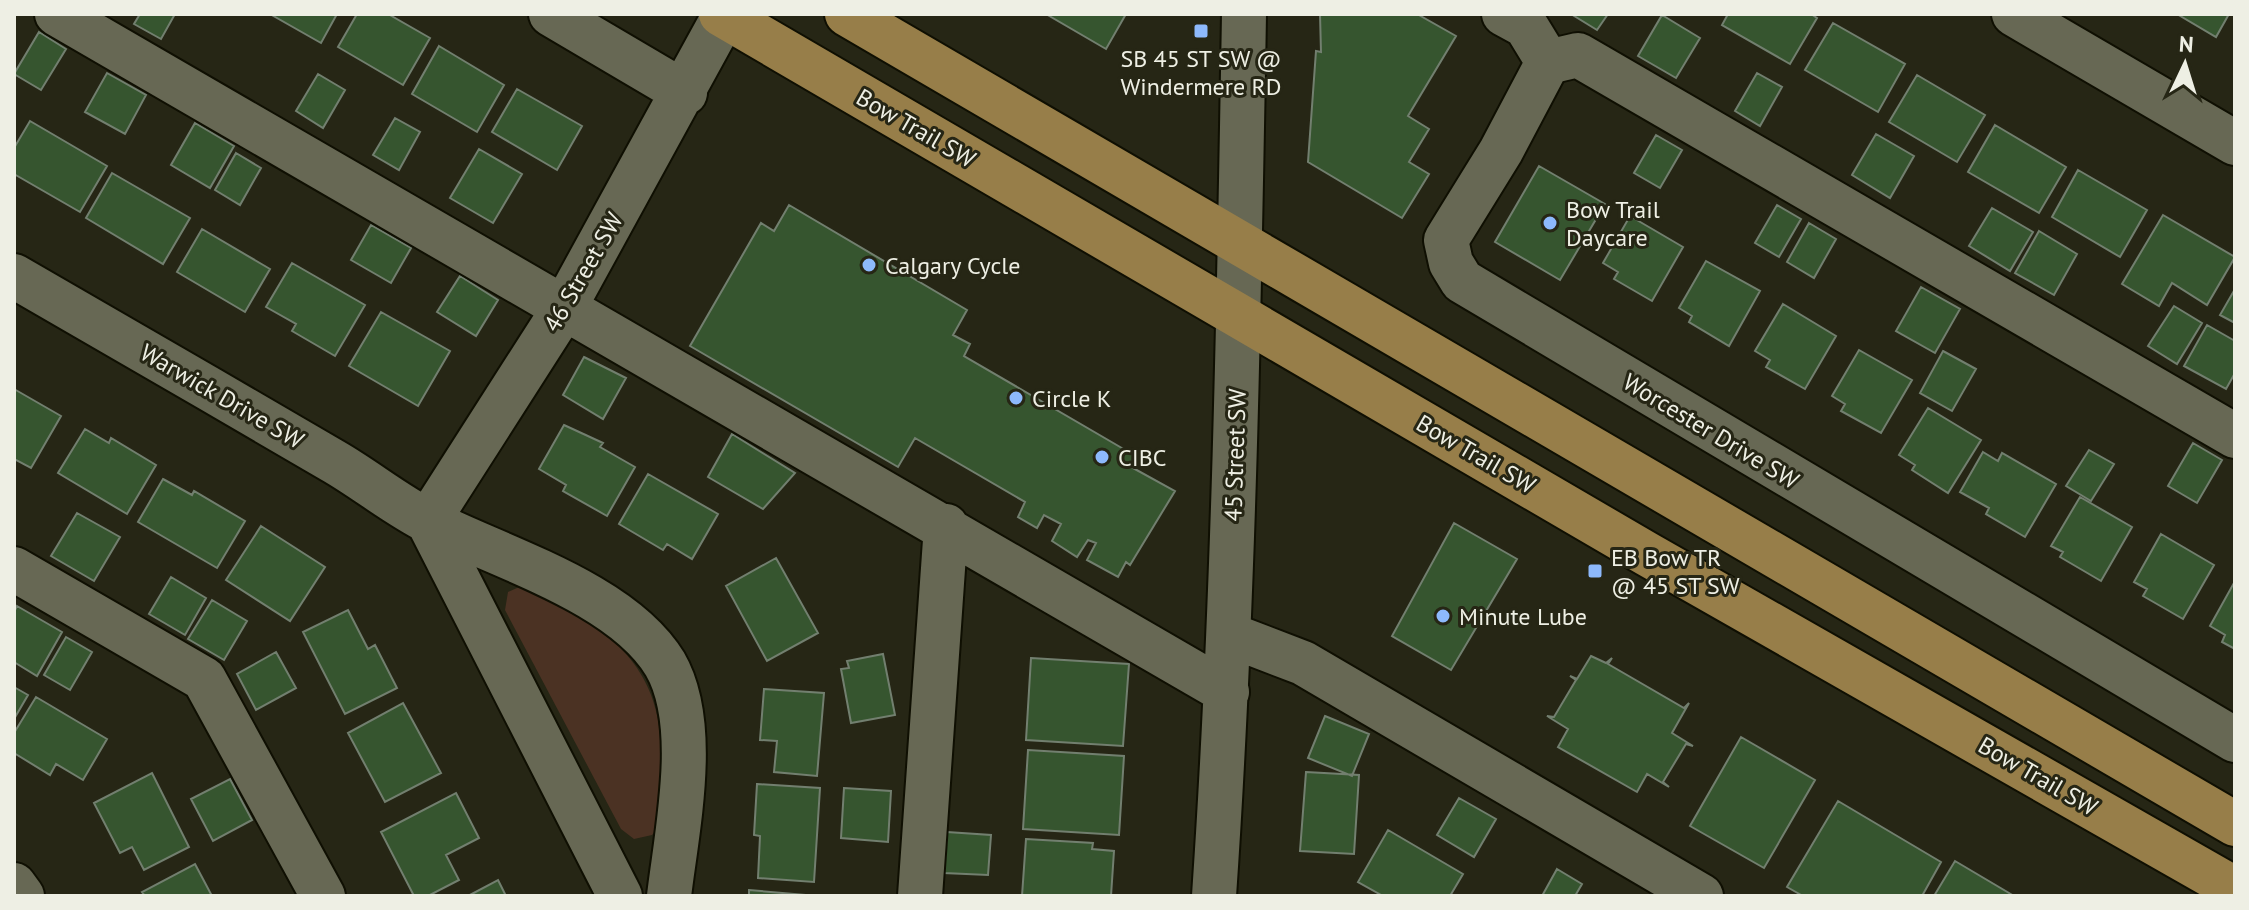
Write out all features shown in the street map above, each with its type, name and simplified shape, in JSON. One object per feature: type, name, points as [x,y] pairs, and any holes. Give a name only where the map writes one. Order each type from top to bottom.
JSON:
[{"type":"main road","points":[[847,14],[1240,240],[2235,824]]},
{"type":"main road","name":"Bow Trail SW","points":[[722,15],[1241,319],[2235,889]]},
{"type":"street","points":[[57,14],[563,310],[946,526],[1227,692]]},
{"type":"street","points":[[551,14],[685,93]]},
{"type":"street","name":"45 Street SW","points":[[1214,896],[1230,635],[1241,319],[1244,14]]},
{"type":"street","points":[[1504,14],[1526,26],[1548,62],[1578,55],[2235,436]]},
{"type":"street","points":[[2014,14],[2235,143]]},
{"type":"street","name":"46 Street SW","points":[[428,521],[563,310],[685,93],[722,15]]},
{"type":"street","name":"Worcester Drive SW","points":[[1548,62],[1501,151],[1446,240],[1451,263],[1462,281],[2235,740]]},
{"type":"street","name":"Warwick Drive SW","points":[[14,276],[359,476],[428,521],[535,567],[631,625],[666,665],[676,690],[683,737],[669,896]]},
{"type":"street","name":"Warwick Drive SW","points":[[428,521],[620,896]]},
{"type":"street","points":[[920,896],[946,526]]},
{"type":"street","points":[[14,569],[204,679],[323,896]]},
{"type":"street","points":[[1230,635],[1303,663],[1701,896]]},
{"type":"street","points":[[14,885],[22,896]]},
{"type":"shaded area","points":[[526,584],[553,598],[608,637],[630,659],[645,682],[655,707],[662,763],[657,829],[652,835],[634,839],[621,829],[505,610],[508,592]]},
{"type":"building","points":[[140,14],[175,14],[161,39],[134,24]]},
{"type":"building","points":[[270,14],[337,14],[321,43]]},
{"type":"building","points":[[357,14],[388,14],[430,38],[403,85],[338,47]]},
{"type":"building","points":[[1046,14],[1126,14],[1106,49]]},
{"type":"building","points":[[1320,14],[1417,14],[1456,36],[1408,116],[1429,129],[1409,162],[1429,174],[1402,218],[1308,162],[1316,51],[1321,52]]},
{"type":"building","points":[[1571,14],[1608,14],[1597,30]]},
{"type":"building","points":[[1728,14],[1811,14],[1817,18],[1790,64],[1722,25]]},
{"type":"building","points":[[2177,14],[2229,14],[2216,37]]},
{"type":"building","points":[[1662,15],[1700,38],[1676,78],[1638,56]]},
{"type":"building","points":[[1833,23],[1905,64],[1878,112],[1805,70]]},
{"type":"building","points":[[39,32],[66,49],[41,90],[14,74]]},
{"type":"building","points":[[439,46],[504,85],[477,132],[412,94]]},
{"type":"building","points":[[107,73],[146,95],[125,134],[85,112]]},
{"type":"building","points":[[1757,73],[1782,87],[1760,126],[1735,111]]},
{"type":"building","points":[[318,74],[345,90],[323,128],[296,111]]},
{"type":"building","points":[[1917,75],[1985,115],[1957,162],[1889,122]]},
{"type":"building","points":[[517,89],[582,126],[557,170],[492,132]]},
{"type":"building","points":[[395,118],[420,132],[399,170],[373,155]]},
{"type":"building","points":[[30,121],[107,166],[80,212],[14,174],[14,148]]},
{"type":"building","points":[[195,123],[234,146],[210,188],[171,165]]},
{"type":"building","points":[[1995,125],[2066,167],[2039,213],[1968,172]]},
{"type":"building","points":[[1876,134],[1914,156],[1890,198],[1852,175]]},
{"type":"building","points":[[1656,135],[1682,150],[1660,188],[1634,173]]},
{"type":"building","points":[[479,149],[522,174],[493,223],[450,198]]},
{"type":"building","points":[[236,153],[261,168],[240,205],[215,190]]},
{"type":"building","name":"Bow Trail Daycare","points":[[1539,166],[1605,204],[1560,280],[1495,242]]},
{"type":"building","points":[[2078,170],[2147,210],[2120,257],[2052,217]]},
{"type":"building","points":[[112,173],[190,218],[163,264],[86,218]]},
{"type":"building","points":[[789,205],[967,310],[953,335],[970,344],[964,356],[1139,458],[1133,468],[1175,491],[1130,565],[1126,562],[1118,577],[1087,560],[1096,543],[1088,540],[1077,557],[1052,541],[1061,524],[1044,515],[1037,528],[1018,517],[1025,502],[915,438],[898,467],[690,346],[761,223],[774,231]]},
{"type":"building","points":[[1777,205],[1801,219],[1779,257],[1755,243]]},
{"type":"building","points":[[1992,208],[2033,232],[2010,271],[1969,246]]},
{"type":"building","points":[[2163,215],[2235,257],[2207,305],[2172,283],[2159,306],[2122,284]]},
{"type":"building","points":[[1630,216],[1683,247],[1652,301],[1614,279],[1618,272],[1603,263]]},
{"type":"building","points":[[1809,223],[1836,239],[1814,278],[1787,262]]},
{"type":"building","points":[[371,225],[411,248],[391,283],[351,260]]},
{"type":"building","points":[[202,229],[270,269],[245,312],[177,272]]},
{"type":"building","points":[[2039,231],[2077,254],[2054,295],[2015,273]]},
{"type":"building","points":[[1706,261],[1760,291],[1729,346],[1689,322],[1692,316],[1679,308]]},
{"type":"building","points":[[292,263],[365,305],[335,356],[292,331],[296,324],[266,307]]},
{"type":"building","points":[[460,276],[498,300],[476,336],[437,312]]},
{"type":"building","points":[[1921,287],[1960,309],[1935,353],[1896,331]]},
{"type":"building","points":[[2235,289],[2235,323],[2220,315]]},
{"type":"building","points":[[1783,304],[1836,336],[1805,389],[1766,367],[1770,360],[1755,351]]},
{"type":"building","points":[[2174,306],[2202,323],[2177,364],[2148,346]]},
{"type":"building","points":[[381,312],[450,351],[418,406],[349,366]]},
{"type":"building","points":[[2207,325],[2235,341],[2235,373],[2226,389],[2184,366]]},
{"type":"building","points":[[1859,350],[1912,380],[1881,433],[1841,411],[1845,404],[1832,396]]},
{"type":"building","points":[[1943,351],[1976,369],[1952,411],[1920,393]]},
{"type":"building","points":[[584,357],[626,378],[603,419],[563,395]]},
{"type":"building","points":[[14,389],[61,416],[31,468],[14,459]]},
{"type":"building","points":[[1928,408],[1981,440],[1948,493],[1912,470],[1915,465],[1899,455]]},
{"type":"building","points":[[564,425],[603,443],[600,447],[635,467],[607,516],[563,491],[566,485],[539,469]]},
{"type":"building","points":[[85,429],[109,443],[111,438],[156,465],[127,514],[58,473]]},
{"type":"building","points":[[732,434],[795,473],[763,509],[708,477]]},
{"type":"building","points":[[2193,443],[2222,460],[2197,503],[2168,486]]},
{"type":"building","points":[[2089,450],[2114,464],[2091,501],[2066,486]]},
{"type":"building","points":[[1983,452],[1998,461],[2002,453],[2056,484],[2025,537],[1986,514],[1989,508],[1960,492]]},
{"type":"building","points":[[648,474],[718,514],[692,559],[667,544],[663,550],[619,524]]},
{"type":"building","points":[[163,479],[192,495],[194,491],[245,521],[217,568],[138,522]]},
{"type":"building","points":[[2080,497],[2132,527],[2101,581],[2060,557],[2063,552],[2051,546]]},
{"type":"building","points":[[77,513],[120,537],[94,581],[51,556]]},
{"type":"building","name":"Minute Lube","points":[[1454,523],[1517,559],[1451,670],[1392,636]]},
{"type":"building","points":[[261,526],[325,567],[290,621],[226,580]]},
{"type":"building","points":[[2161,534],[2214,565],[2183,619],[2143,596],[2147,589],[2134,582]]},
{"type":"building","points":[[776,558],[818,633],[767,661],[726,586]]},
{"type":"building","points":[[171,577],[206,598],[185,635],[149,614]]},
{"type":"building","points":[[2235,581],[2235,649],[2222,642],[2225,635],[2210,626]]},
{"type":"building","points":[[212,600],[247,621],[224,660],[188,639]]},
{"type":"building","points":[[17,606],[62,632],[37,676],[14,662],[14,612]]},
{"type":"building","points":[[348,610],[368,649],[375,645],[397,688],[345,714],[303,632]]},
{"type":"building","points":[[66,637],[92,652],[70,690],[44,675]]},
{"type":"building","points":[[276,652],[296,688],[256,710],[237,674]]},
{"type":"building","points":[[883,654],[895,715],[851,723],[841,669],[849,668],[847,661]]},
{"type":"building","points":[[1591,656],[1606,663],[1612,658],[1608,664],[1684,708],[1689,703],[1672,733],[1693,746],[1686,744],[1663,782],[1669,787],[1647,774],[1637,792],[1558,747],[1568,729],[1547,716],[1554,717],[1576,680],[1570,676],[1577,679]]},
{"type":"building","points":[[1031,658],[1129,664],[1123,746],[1026,740]]},
{"type":"building","points":[[14,687],[28,695],[14,719]]},
{"type":"building","points":[[764,689],[824,693],[817,776],[774,772],[777,741],[760,740]]},
{"type":"building","points":[[36,697],[107,739],[83,780],[56,764],[50,775],[14,753],[14,733]]},
{"type":"building","points":[[403,703],[441,773],[385,802],[348,733]]},
{"type":"building","points":[[1325,716],[1369,734],[1352,776],[1308,758]]},
{"type":"building","points":[[1741,737],[1815,780],[1764,868],[1690,826]]},
{"type":"building","points":[[1028,750],[1124,756],[1119,835],[1023,829]]},
{"type":"building","points":[[1306,772],[1359,775],[1354,854],[1300,851]]},
{"type":"building","points":[[152,773],[189,847],[144,870],[132,847],[120,853],[94,803]]},
{"type":"building","points":[[230,779],[252,820],[213,841],[191,799]]},
{"type":"building","points":[[757,784],[820,788],[814,882],[758,878],[760,836],[754,835]]},
{"type":"building","points":[[844,788],[891,791],[888,842],[841,838]]},
{"type":"building","points":[[456,793],[479,838],[446,855],[459,880],[428,896],[414,896],[381,832]]},
{"type":"building","points":[[1459,798],[1496,819],[1474,857],[1437,835]]},
{"type":"building","points":[[1838,801],[1941,862],[1922,896],[1803,896],[1787,887]]},
{"type":"building","points":[[1388,830],[1463,874],[1450,896],[1383,896],[1358,882]]},
{"type":"building","points":[[947,832],[991,835],[988,875],[944,873]]},
{"type":"building","points":[[1026,839],[1093,843],[1092,849],[1114,851],[1111,896],[1022,896]]},
{"type":"building","points":[[1955,861],[2014,896],[1934,896]]},
{"type":"building","points":[[195,864],[212,896],[145,896],[142,892]]},
{"type":"building","points":[[1557,869],[1582,884],[1575,896],[1542,896]]},
{"type":"building","points":[[498,880],[506,896],[468,896]]},
{"type":"building","points":[[749,890],[805,895],[805,896],[749,896]]},
{"type":"place","name":"SB 45 ST SW @ Windermere RD","points":[[1201,31]]},
{"type":"place","name":"Bow Trail Daycare","points":[[1550,223]]},
{"type":"place","name":"Calgary Cycle","points":[[869,265]]},
{"type":"place","name":"Circle K","points":[[1016,398]]},
{"type":"place","name":"CIBC","points":[[1102,457]]},
{"type":"place","name":"EB Bow TR @ 45 ST SW","points":[[1595,571]]},
{"type":"place","name":"Minute Lube","points":[[1443,616]]}]
